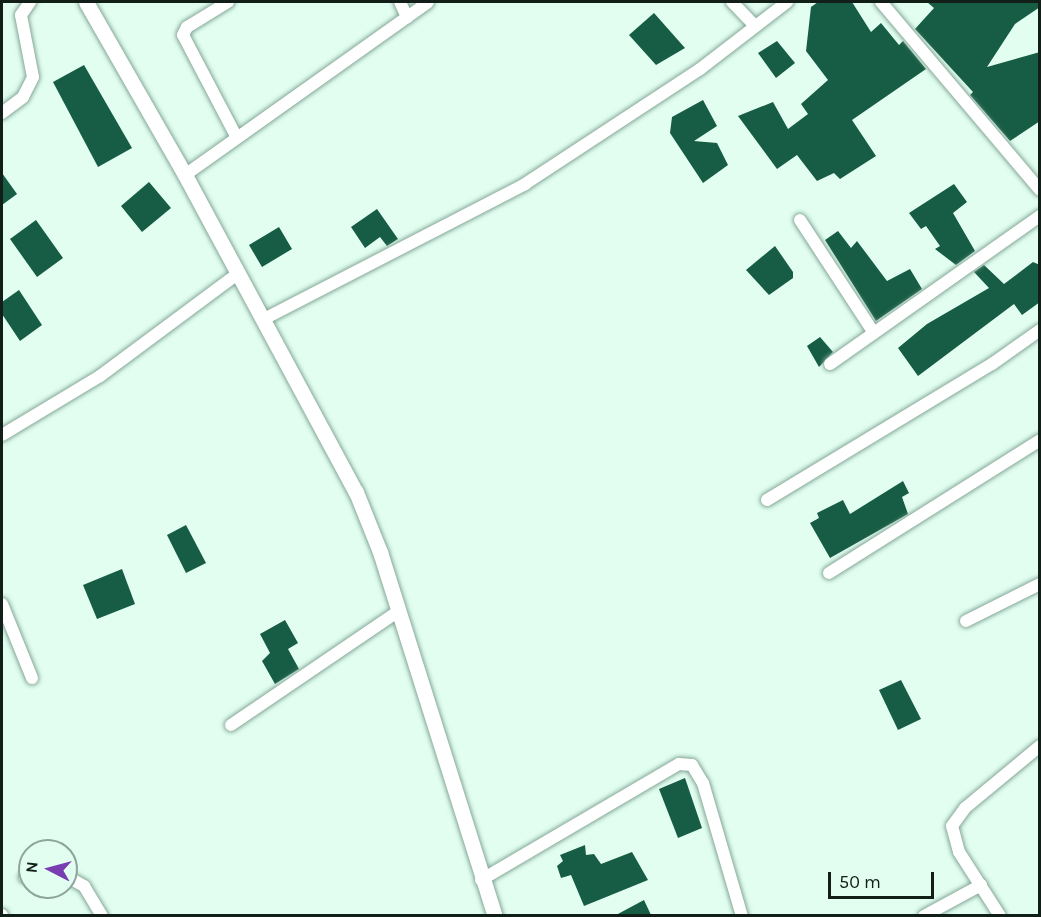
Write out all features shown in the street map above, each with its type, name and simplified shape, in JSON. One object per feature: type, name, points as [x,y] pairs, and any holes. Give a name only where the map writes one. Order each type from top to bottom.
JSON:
[{"type":"street","points":[[2,113],[23,97],[33,77],[21,15],[30,2]]},
{"type":"street","points":[[86,2],[186,174],[236,275],[264,319],[356,492],[399,611],[481,880],[495,915]]},
{"type":"street","points":[[228,2],[186,27],[183,35],[237,138]]},
{"type":"street","points":[[400,2],[407,17]]},
{"type":"street","points":[[186,174],[428,2]]},
{"type":"street","points":[[732,2],[755,26]]},
{"type":"street","points":[[264,319],[525,184],[700,69],[787,2]]},
{"type":"street","points":[[881,2],[1040,190]]},
{"type":"street","points":[[830,364],[1040,216]]},
{"type":"street","points":[[800,220],[874,333]]},
{"type":"street","points":[[2,435],[100,376],[236,275]]},
{"type":"street","points":[[767,500],[992,364],[1040,330]]},
{"type":"street","points":[[829,573],[1040,440]]},
{"type":"street","points":[[966,621],[1040,584]]},
{"type":"street","points":[[2,604],[32,678]]},
{"type":"street","points":[[231,725],[399,611]]},
{"type":"street","points":[[1000,915],[959,852],[952,826],[965,808],[1040,746]]},
{"type":"street","points":[[481,880],[679,764],[692,765],[703,783],[742,915]]},
{"type":"street","points":[[78,881],[102,915]]},
{"type":"street","points":[[924,915],[981,885]]},
{"type":"building","points":[[818,2],[852,2],[871,32],[881,23],[899,45],[903,41],[926,69],[852,120],[876,156],[840,179],[834,173],[817,181],[797,155],[777,169],[738,116],[773,102],[788,129],[808,114],[801,104],[828,80],[806,51],[811,7]]},
{"type":"building","points":[[927,2],[1040,2],[1040,7],[1015,24],[987,67],[1040,52],[1040,121],[1010,141],[970,95],[973,92],[915,29],[934,8]]},
{"type":"building","points":[[654,13],[685,48],[656,65],[629,35]]},
{"type":"building","points":[[777,41],[795,63],[776,78],[758,53]]},
{"type":"building","points":[[84,65],[132,148],[98,167],[53,82]]},
{"type":"building","points":[[703,100],[717,126],[694,141],[717,143],[728,165],[703,183],[670,133],[672,117]]},
{"type":"building","points":[[2,173],[17,194],[2,205]]},
{"type":"building","points":[[149,182],[171,208],[142,232],[121,206]]},
{"type":"building","points":[[954,184],[967,202],[953,213],[975,251],[956,265],[935,249],[940,246],[926,226],[921,229],[909,213]]},
{"type":"building","points":[[377,209],[398,239],[387,246],[380,237],[365,248],[351,227]]},
{"type":"building","points":[[36,220],[63,258],[37,277],[10,239]]},
{"type":"building","points":[[279,227],[292,249],[262,267],[249,245]]},
{"type":"building","points":[[838,231],[851,248],[857,241],[887,281],[910,269],[922,289],[876,321],[825,240]]},
{"type":"building","points":[[775,246],[793,272],[793,278],[769,295],[746,270]]},
{"type":"building","points":[[1033,262],[1040,265],[1040,302],[1022,315],[1014,304],[918,376],[898,348],[927,324],[989,288],[974,272],[984,265],[1004,284]]},
{"type":"building","points":[[19,290],[42,325],[20,341],[2,314],[2,302]]},
{"type":"building","points":[[820,337],[833,352],[819,367],[807,346]]},
{"type":"building","points":[[903,481],[909,493],[902,497],[908,514],[830,558],[810,523],[819,518],[817,513],[843,500],[850,514]]},
{"type":"building","points":[[186,525],[206,563],[186,573],[167,535]]},
{"type":"building","points":[[122,569],[135,604],[97,619],[83,585]]},
{"type":"building","points":[[285,620],[298,643],[288,649],[299,669],[275,684],[262,661],[270,653],[260,634]]},
{"type":"building","points":[[901,680],[921,719],[898,730],[879,690]]},
{"type":"building","points":[[685,778],[702,828],[678,838],[659,789]]},
{"type":"building","points":[[585,845],[586,855],[594,854],[601,864],[632,852],[648,880],[584,906],[571,875],[561,878],[557,866],[563,861],[560,855]]},
{"type":"building","points":[[644,900],[651,915],[616,915]]}]
